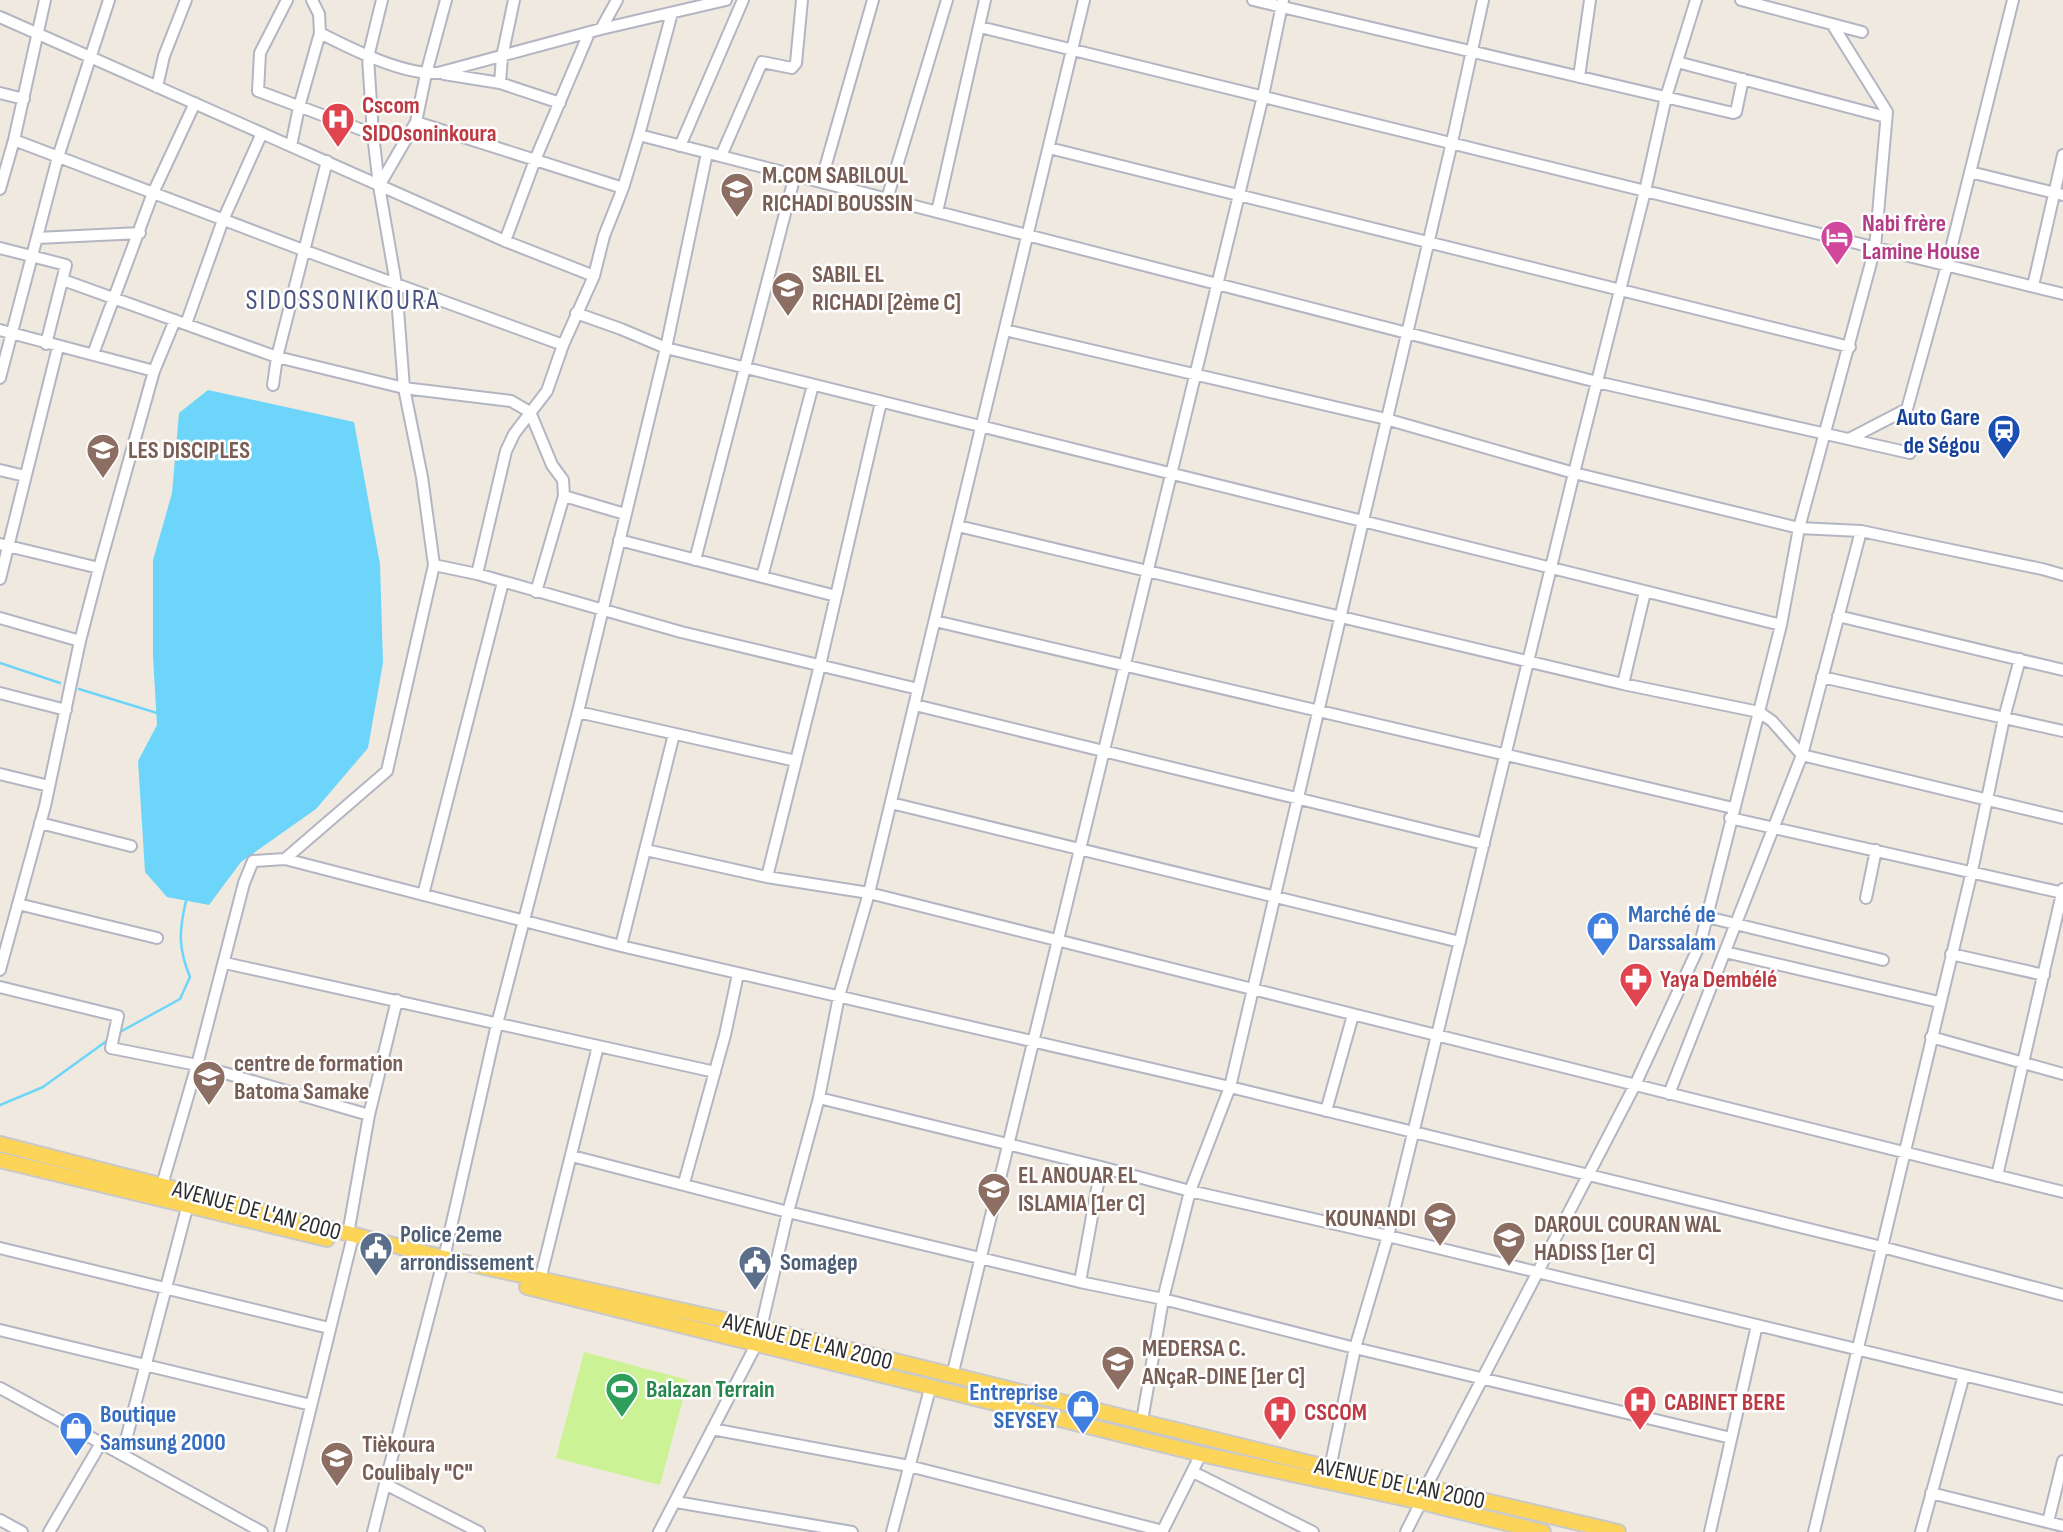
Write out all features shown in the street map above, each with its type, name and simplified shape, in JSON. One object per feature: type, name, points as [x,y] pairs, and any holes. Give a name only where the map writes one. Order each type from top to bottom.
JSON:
[{"type":"main road","name":"AVENUE DE L'AN 2000","points":[[0,1144],[162,1185],[349,1239]]},
{"type":"main road","name":"AVENUE DE L'AN 2000","points":[[0,1160],[349,1239],[1201,1454],[1421,1502],[1515,1529],[1543,1532]]},
{"type":"main road","name":"AVENUE DE L'AN 2000","points":[[443,1262],[761,1328],[1330,1468],[1426,1487],[1618,1532]]},
{"type":"street","points":[[0,189],[46,0]]},
{"type":"street","points":[[0,378],[58,157],[109,0]]},
{"type":"street","points":[[156,87],[164,57],[186,0]]},
{"type":"street","points":[[287,0],[260,53],[258,91],[373,134]]},
{"type":"street","points":[[291,146],[320,33],[319,14],[312,0]]},
{"type":"street","points":[[285,859],[387,771],[434,565],[422,477],[404,388],[396,284],[373,134],[368,57],[382,0]]},
{"type":"street","points":[[379,186],[416,122],[432,74],[446,0]]},
{"type":"street","points":[[500,83],[502,57],[514,0]]},
{"type":"street","points":[[601,29],[617,0]]},
{"type":"street","points":[[432,74],[601,29],[726,0]]},
{"type":"street","points":[[680,146],[743,0]]},
{"type":"street","points":[[721,156],[762,62],[792,68],[796,63],[802,0]]},
{"type":"street","points":[[821,182],[873,0]]},
{"type":"street","points":[[887,199],[947,0]]},
{"type":"street","points":[[937,212],[985,0]]},
{"type":"street","points":[[659,1532],[757,1343],[819,1098],[839,996],[869,893],[915,705],[1084,0]]},
{"type":"street","points":[[1253,0],[1282,3],[1733,113],[1736,112],[1743,79]]},
{"type":"street","points":[[1142,1421],[1163,1298],[1191,1191],[1230,1087],[1483,0]]},
{"type":"street","points":[[1579,77],[1590,0]]},
{"type":"street","points":[[1330,1468],[1355,1348],[1388,1236],[1666,97],[1696,0]]},
{"type":"street","points":[[1741,0],[1862,32]]},
{"type":"street","points":[[1849,439],[1907,409],[1947,265],[2013,0]]},
{"type":"street","points":[[952,1376],[1262,96],[1282,3]]},
{"type":"street","points":[[477,575],[506,451],[514,434],[547,391],[576,313],[594,276],[604,236],[623,188],[639,135],[672,13]]},
{"type":"street","points":[[0,17],[505,241],[594,276]]},
{"type":"street","points":[[1406,1532],[1481,1378],[1634,1085],[1700,944],[1781,625],[1799,528],[1875,248],[1887,112],[1832,24]]},
{"type":"street","points":[[980,27],[2063,294]]},
{"type":"street","points":[[320,33],[368,57],[432,74],[500,83],[560,103]]},
{"type":"street","points":[[505,241],[535,160],[589,33]]},
{"type":"street","points":[[1677,62],[1886,117]]},
{"type":"street","points":[[0,93],[24,99]]},
{"type":"street","points":[[93,354],[153,193],[195,103]]},
{"type":"street","points":[[416,122],[623,188]]},
{"type":"street","points":[[0,970],[40,824],[80,641],[154,371],[181,322],[262,133]]},
{"type":"street","points":[[639,135],[1597,382],[1910,453]]},
{"type":"street","points":[[14,140],[563,345]]},
{"type":"street","points":[[1049,148],[1850,347]]},
{"type":"street","points":[[373,1532],[443,1262],[497,1024],[578,712],[666,348],[707,153]]},
{"type":"street","points":[[2032,286],[2058,194],[2063,155]]},
{"type":"street","points":[[272,384],[327,160]]},
{"type":"street","points":[[1970,172],[2058,194]]},
{"type":"street","points":[[695,560],[795,175]]},
{"type":"street","points":[[37,238],[139,233]]},
{"type":"street","points":[[0,248],[66,265],[46,344]]},
{"type":"street","points":[[64,280],[277,357],[404,388],[511,401],[530,412],[552,465],[563,480],[564,496],[536,592]]},
{"type":"street","points":[[576,313],[621,328],[666,348],[743,368],[1363,519],[1781,625]]},
{"type":"street","points":[[0,330],[154,371]]},
{"type":"street","points":[[1005,330],[1386,419],[1574,473],[1799,528],[1861,531],[2063,575]]},
{"type":"street","points":[[0,579],[4,545],[25,476],[58,347]]},
{"type":"street","points":[[762,577],[813,385]]},
{"type":"street","points":[[767,877],[820,666],[881,402]]},
{"type":"street","points":[[0,470],[25,476]]},
{"type":"street","points":[[564,496],[625,514]]},
{"type":"street","points":[[958,526],[1623,684],[1759,712],[1772,721],[1802,755],[2063,818]]},
{"type":"street","points":[[1669,1094],[1802,755],[1861,531]]},
{"type":"street","points":[[619,540],[836,596]]},
{"type":"street","points":[[4,545],[99,568]]},
{"type":"street","points":[[434,565],[681,632],[918,689]]},
{"type":"street","points":[[423,895],[503,582]]},
{"type":"street","points":[[1623,684],[1645,592]]},
{"type":"street","points":[[1838,616],[2063,670]]},
{"type":"street","points":[[0,618],[80,641]]},
{"type":"street","points":[[935,621],[1506,754],[1732,813],[1773,828],[2063,891],[1997,1176]]},
{"type":"street","points":[[1814,1532],[2020,659]]},
{"type":"street","points":[[1822,677],[2063,731]]},
{"type":"street","points":[[0,693],[66,710]]},
{"type":"street","points":[[915,705],[1484,844]]},
{"type":"street","points":[[578,712],[796,761]]},
{"type":"street","points":[[621,946],[674,734]]},
{"type":"street","points":[[0,774],[49,786]]},
{"type":"street","points":[[891,803],[1460,942]]},
{"type":"street","points":[[40,824],[131,845]]},
{"type":"street","points":[[646,850],[767,877],[869,893],[2063,1192]]},
{"type":"street","points":[[1866,898],[1876,850]]},
{"type":"street","points":[[162,1185],[225,963],[244,883],[253,861],[285,859],[621,946],[1230,1087],[1882,1247],[2063,1295]]},
{"type":"street","points":[[18,904],[157,937]]},
{"type":"street","points":[[1707,917],[1883,960]]},
{"type":"street","points":[[1725,952],[1939,1002]]},
{"type":"street","points":[[1951,954],[2044,975]]},
{"type":"street","points":[[225,963],[715,1072]]},
{"type":"street","points":[[684,1184],[725,1035],[738,974]]},
{"type":"street","points":[[0,987],[118,1016],[111,1048],[197,1065],[369,1115]]},
{"type":"street","points":[[280,1532],[349,1239],[369,1115],[397,1000]]},
{"type":"street","points":[[1326,1111],[1353,1015]]},
{"type":"street","points":[[1931,1037],[2063,1074]]},
{"type":"street","points":[[540,1280],[598,1045]]},
{"type":"street","points":[[819,1098],[1191,1191],[2063,1398]]},
{"type":"street","points":[[572,1156],[788,1212],[1080,1282],[1163,1298],[1355,1348],[1731,1438]]},
{"type":"street","points":[[1080,1282],[1101,1167]]},
{"type":"street","points":[[122,1455],[188,1204]]},
{"type":"street","points":[[0,1248],[329,1328]]},
{"type":"street","points":[[1710,1532],[1757,1325]]},
{"type":"street","points":[[0,1330],[311,1405]]},
{"type":"street","points":[[1921,1532],[1964,1374]]},
{"type":"street","points":[[892,1532],[931,1385]]},
{"type":"street","points":[[0,1388],[262,1532]]},
{"type":"street","points":[[712,1429],[909,1466],[1163,1531],[1201,1454]]},
{"type":"street","points":[[49,1532],[101,1443]]},
{"type":"street","points":[[2048,1522],[2063,1461]]},
{"type":"street","points":[[1193,1472],[1313,1532]]},
{"type":"street","points":[[384,1483],[479,1532]]},
{"type":"street","points":[[1931,1493],[2063,1525]]},
{"type":"street","points":[[676,1502],[852,1532]]},
{"type":"street","points":[[0,1522],[22,1532]]},
{"type":"green space","name":"Balazan Terrain","points":[[584,1352],[688,1380],[660,1485],[556,1458]]},
{"type":"water","points":[[208,390],[354,422],[380,564],[383,663],[368,748],[316,809],[241,862],[209,905],[167,897],[145,872],[138,761],[157,725],[153,656],[153,560],[172,493],[179,413]]},
{"type":"waterway","points":[[0,663],[60,683]]},
{"type":"waterway","points":[[79,689],[157,713]]},
{"type":"waterway","points":[[120,1032],[180,999],[190,977],[183,957],[181,939],[186,901]]},
{"type":"waterway","points":[[0,1105],[43,1087],[108,1040]]},
{"type":"place","name":"Cscom SIDOsoninkoura","points":[[338,149]]},
{"type":"place","name":"M.COM SABILOUL RICHADI BOUSSIN","points":[[737,219]]},
{"type":"place","name":"Nabi frère Lamine House","points":[[1837,267]]},
{"type":"place","name":"SABIL EL RICHADI [2ème C]","points":[[788,318]]},
{"type":"place","name":"Auto Gare de Ségou","points":[[2004,461]]},
{"type":"place","name":"LES DISCIPLES","points":[[103,480]]},
{"type":"place","name":"Marché de Darssalam","points":[[1603,958]]},
{"type":"place","name":"Yaya Dembélé","points":[[1636,1009]]},
{"type":"place","name":"centre de formation Batoma Samake","points":[[209,1107]]},
{"type":"place","name":"EL ANOUAR EL ISLAMIA [1er C]","points":[[994,1219]]},
{"type":"place","name":"KOUNANDI","points":[[1440,1248]]},
{"type":"place","name":"DAROUL COURAN WAL HADISS [1er C]","points":[[1509,1268]]},
{"type":"place","name":"Police 2eme arrondissement","points":[[376,1278]]},
{"type":"place","name":"Somagep","points":[[755,1292]]},
{"type":"place","name":"MEDERSA C. ANçaR-DINE [1er C]","points":[[1118,1392]]},
{"type":"place","name":"Balazan Terrain","points":[[622,1419]]},
{"type":"place","name":"CABINET BERE","points":[[1640,1432]]},
{"type":"place","name":"Entreprise SEYSEY","points":[[1083,1436]]},
{"type":"place","name":"CSCOM","points":[[1280,1442]]},
{"type":"place","name":"Boutique Samsung 2000","points":[[76,1458]]},
{"type":"place","name":"Tièkoura Coulibaly \"C\"","points":[[337,1488]]},
{"type":"district","name":"SIDOSSONIKOURA","points":[[343,299]]}]
